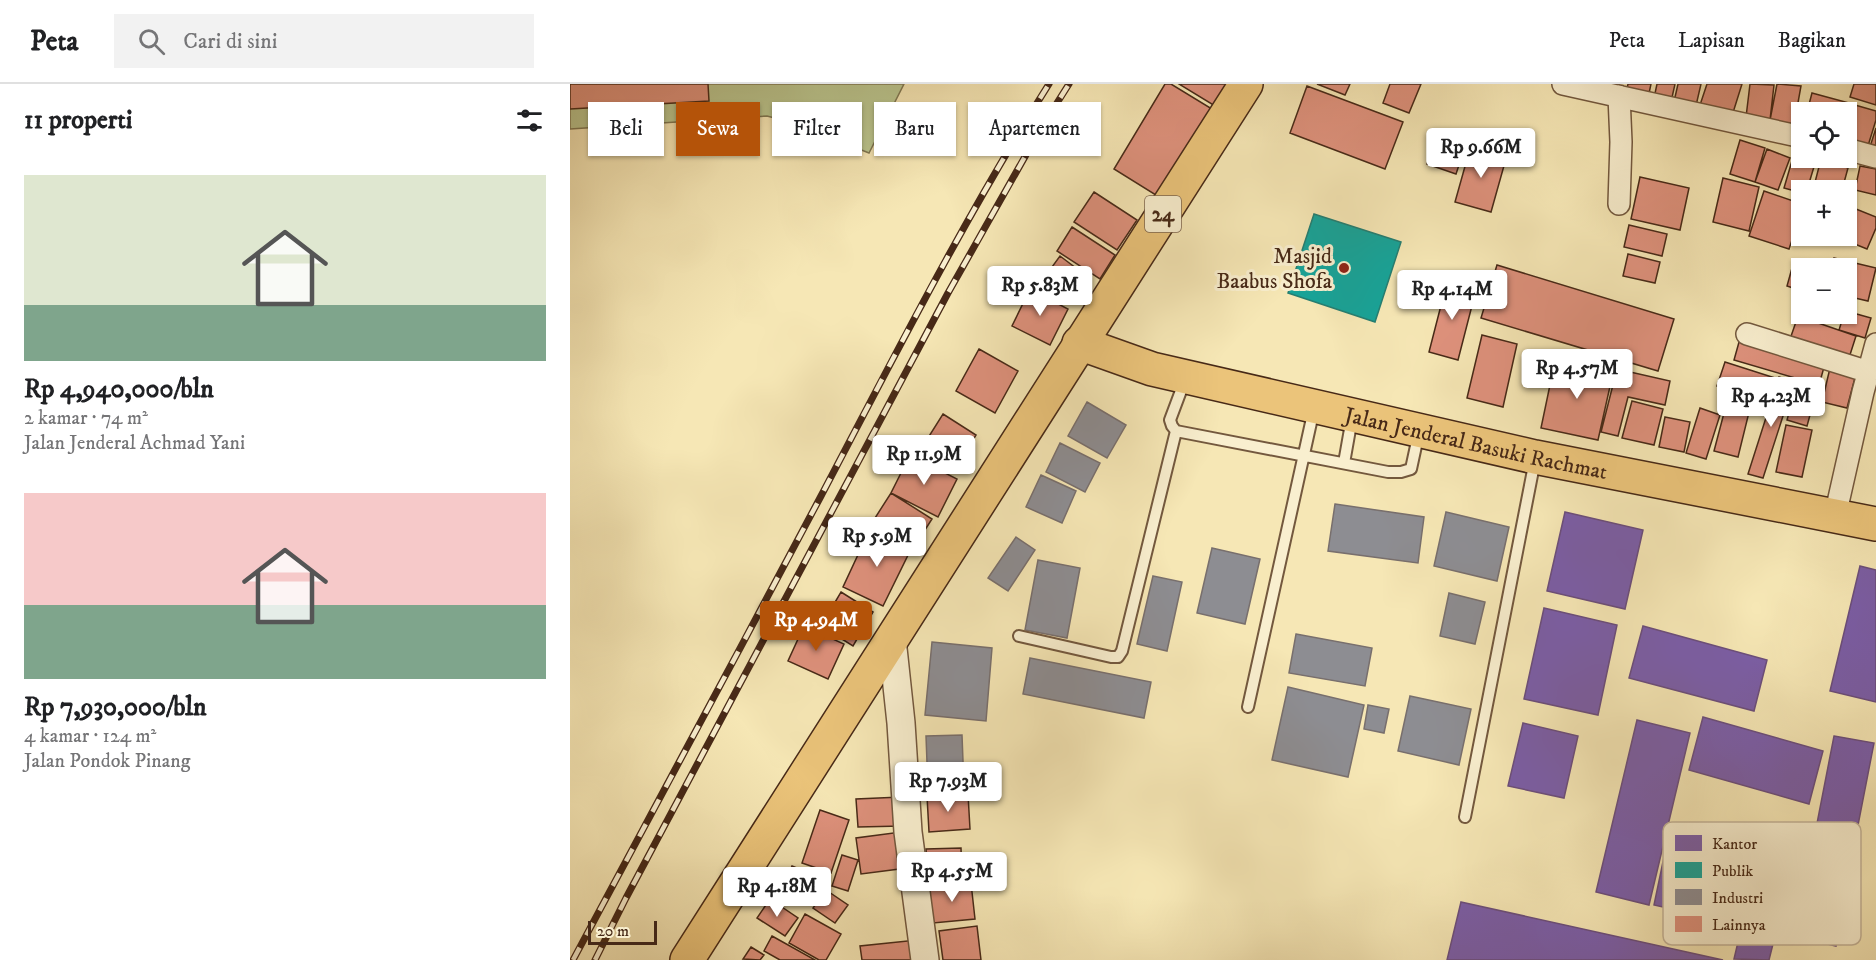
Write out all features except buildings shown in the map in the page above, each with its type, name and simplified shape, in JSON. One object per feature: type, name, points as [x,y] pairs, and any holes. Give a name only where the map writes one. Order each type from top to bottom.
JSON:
[{"type":"main road","name":"24","points":[[687,960],[1246,84]]},
{"type":"main road","name":"Jalan Jenderal Basuki Rachmat","points":[[1079,344],[1152,369],[1535,457],[1876,524]]},
{"type":"street","points":[[1563,84],[1791,135]]},
{"type":"street","points":[[1619,96],[1621,142],[1619,204]]},
{"type":"street","points":[[1857,152],[1876,157]]},
{"type":"street","points":[[1748,334],[1869,372]]},
{"type":"street","points":[[1836,516],[1876,344]]},
{"type":"street","points":[[892,639],[901,723],[908,832],[925,960]]},
{"type":"lane","points":[[1186,376],[1170,420],[1176,431],[1388,472],[1401,472],[1411,469],[1420,430]]},
{"type":"lane","points":[[1248,707],[1315,406]]},
{"type":"lane","points":[[1344,463],[1352,414]]},
{"type":"lane","points":[[1019,636],[1118,657],[1122,651],[1176,431]]},
{"type":"lane","points":[[1465,818],[1535,457]]},
{"type":"green space","points":[[570,84],[904,84],[895,102],[874,102],[874,143],[869,153],[862,150],[862,102],[772,102],[772,117],[760,116],[760,102],[676,102],[676,122],[664,123],[664,102],[588,102],[588,128],[570,129]]},
{"type":"railway","points":[[573,960],[931,288],[988,185],[1049,84]]},
{"type":"railway","points":[[595,960],[948,293],[1040,130],[1069,84]]},
{"type":"place","name":"Masjid Baabus Shofa","points":[[1344,268]]}]
